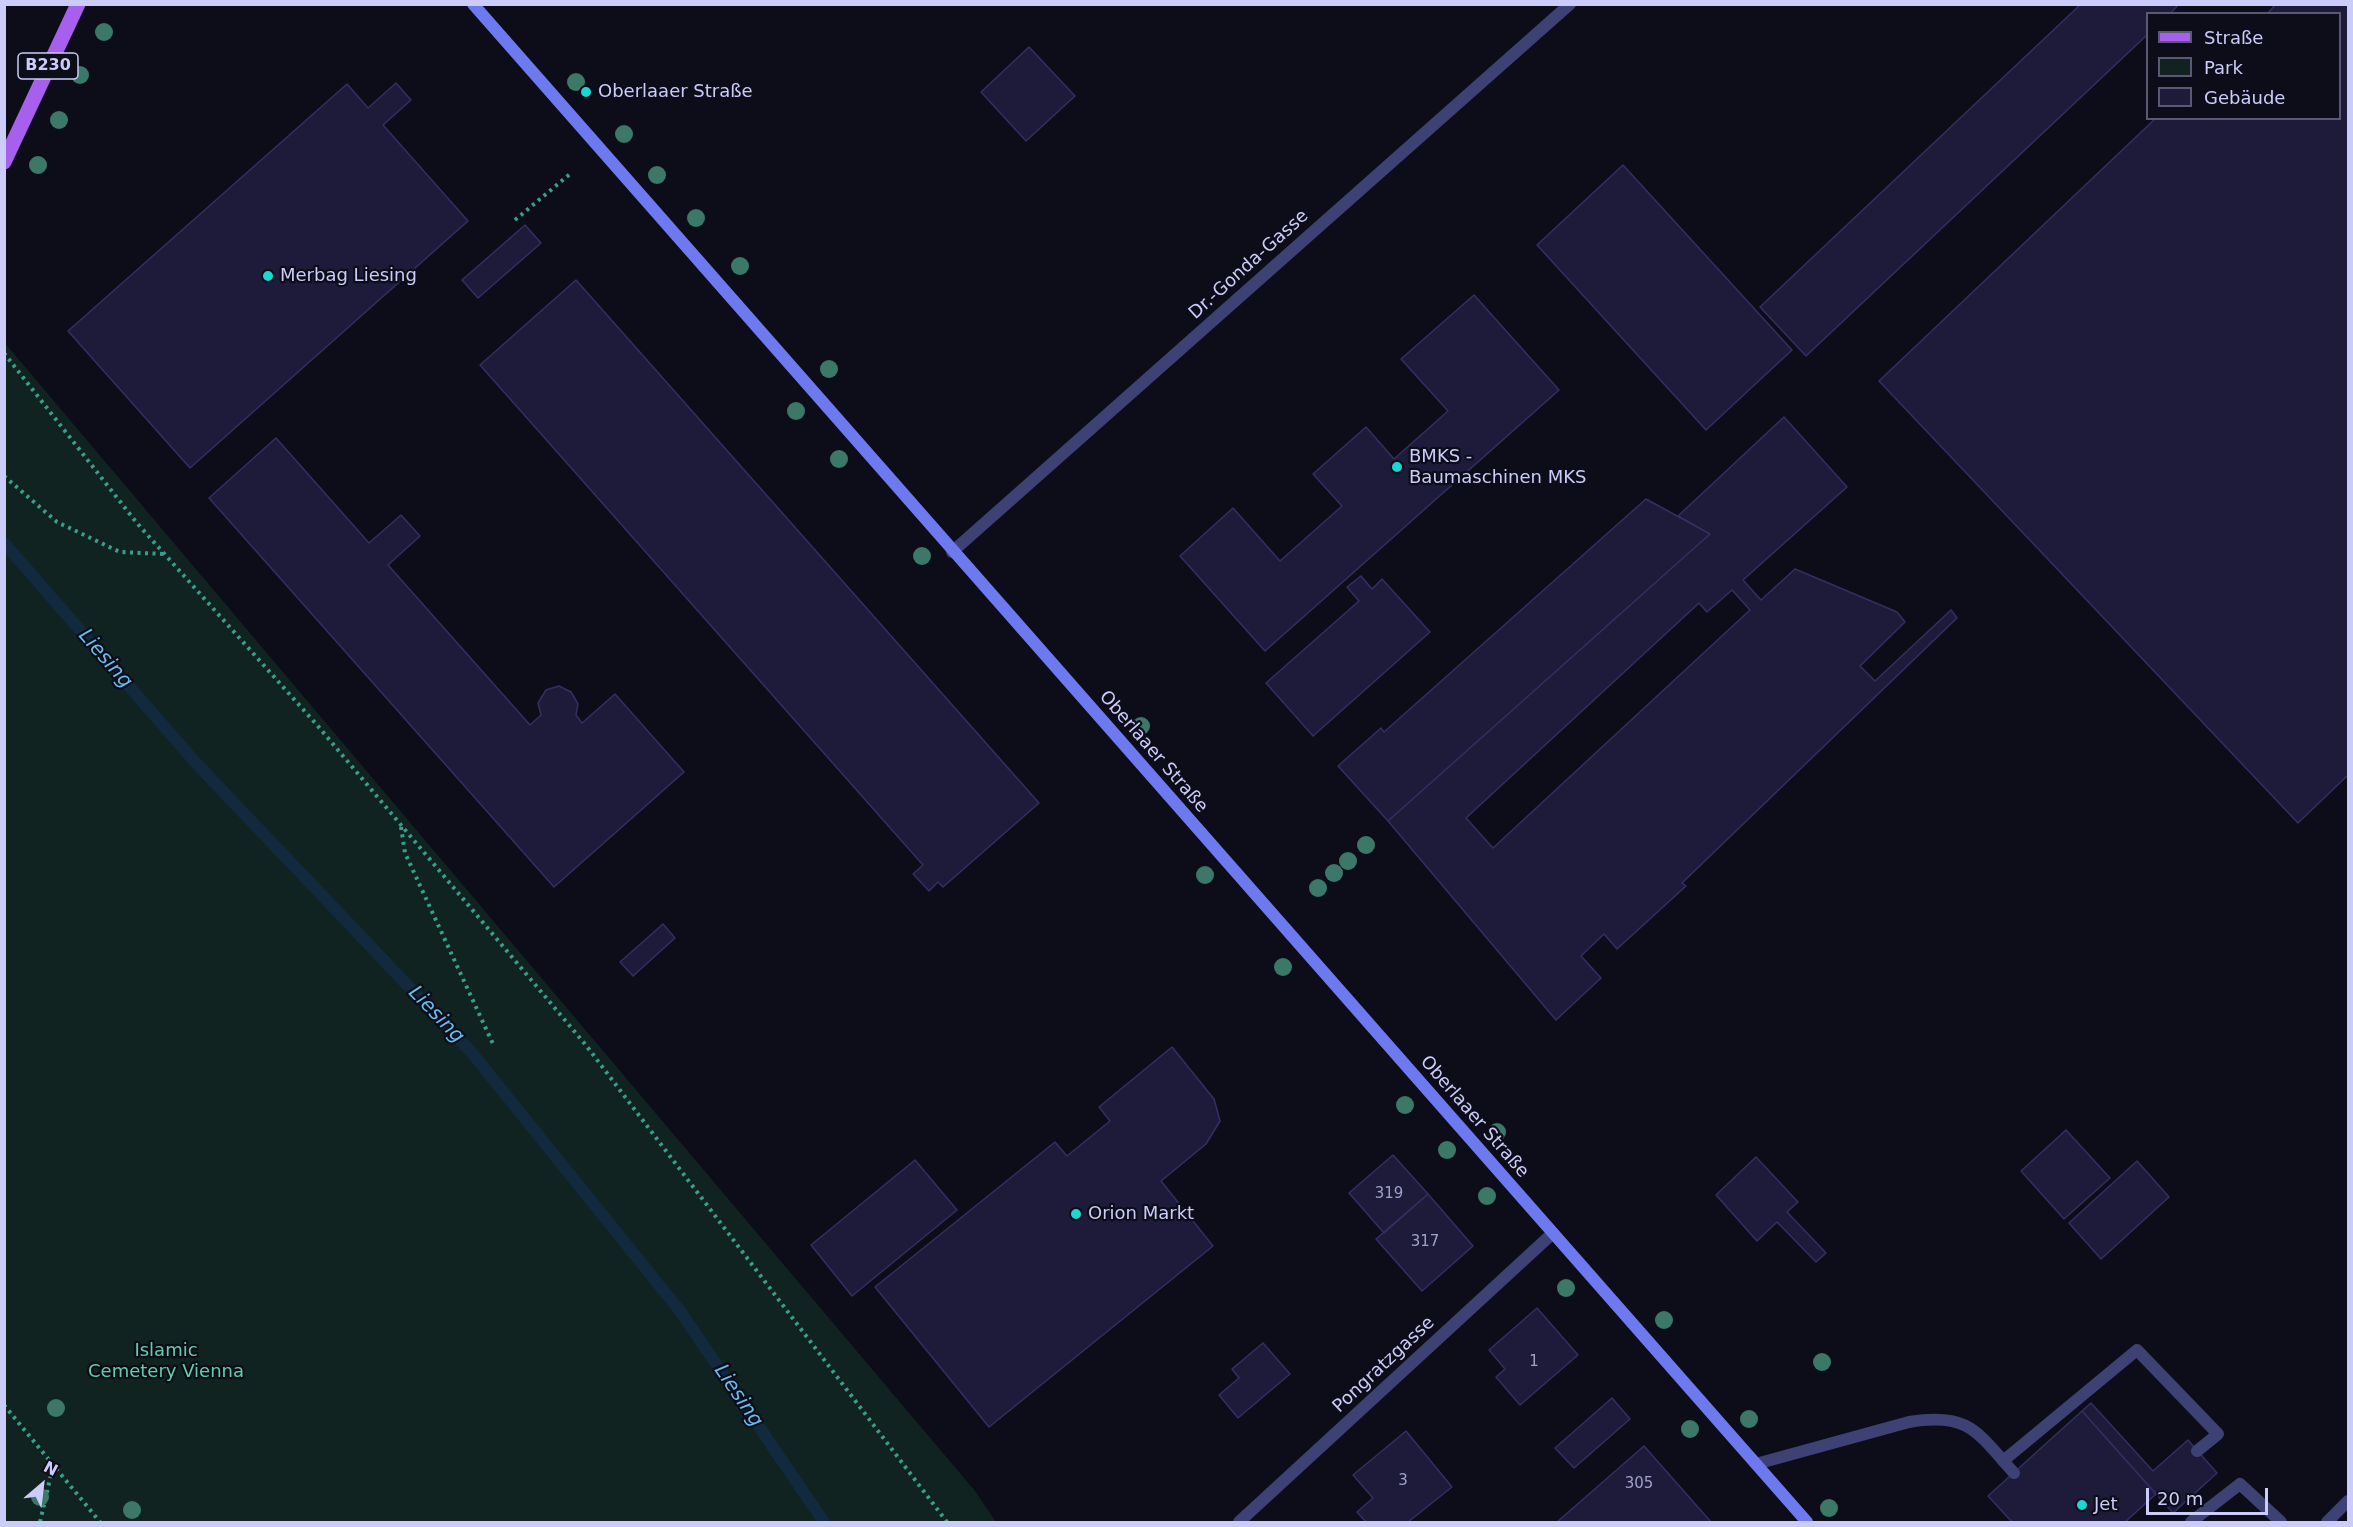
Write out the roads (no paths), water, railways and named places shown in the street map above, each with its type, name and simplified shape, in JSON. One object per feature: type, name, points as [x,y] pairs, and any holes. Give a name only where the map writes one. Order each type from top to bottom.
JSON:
[{"type":"main road","name":"B230","points":[[4,162],[78,4]]},
{"type":"main road","name":"Oberlaaer Straße","points":[[473,4],[952,552],[1807,1522]]},
{"type":"street","name":"Dr.-Gonda-Gasse","points":[[952,552],[1570,4]]},
{"type":"street","name":"Pongratzgasse","points":[[1239,1522],[1553,1233]]},
{"type":"street","points":[[2003,1461],[2137,1350],[2218,1434],[2197,1451]]},
{"type":"street","points":[[1756,1464],[1909,1422],[1934,1418],[1956,1420],[1972,1428],[2014,1473]]},
{"type":"street","points":[[2191,1522],[2240,1484],[2281,1522]]},
{"type":"street","points":[[2327,1522],[2349,1501]]},
{"type":"waterway","name":"Liesing","points":[[4,543],[196,763],[472,1053],[680,1311],[824,1522]]},
{"type":"place","name":"Oberlaaer Straße","points":[[586,92]]},
{"type":"place","name":"Merbag Liesing","points":[[268,276]]},
{"type":"place","name":"BMKS - Baumaschinen MKS","points":[[1397,467]]},
{"type":"place","name":"Orion Markt","points":[[1076,1214]]},
{"type":"place","name":"Jet","points":[[2082,1505]]},
{"type":"park label","name":"Islamic Cemetery Vienna","points":[[166,1361]]}]
